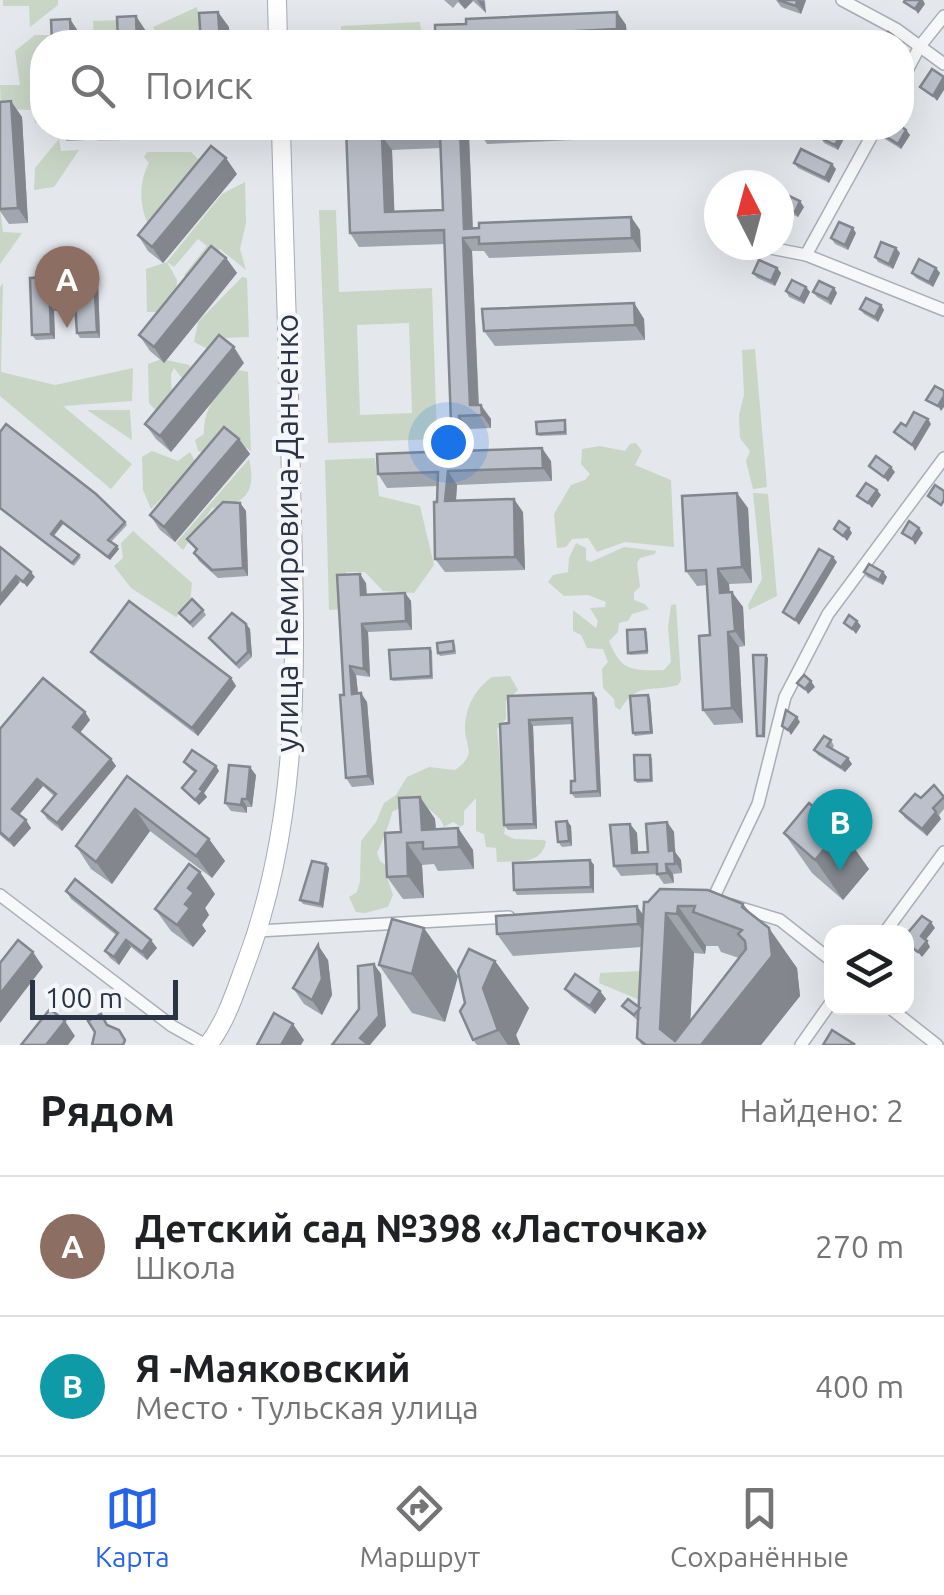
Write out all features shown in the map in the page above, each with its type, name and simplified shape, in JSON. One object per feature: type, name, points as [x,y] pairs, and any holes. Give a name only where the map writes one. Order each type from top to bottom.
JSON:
[{"type":"main road","points":[[276,0],[277,30]]},
{"type":"main road","name":"улица Немировича-Данченко","points":[[207,1045],[222,1027],[258,930],[280,845],[295,689],[281,140]]},
{"type":"street","points":[[842,0],[897,30]]},
{"type":"street","points":[[914,57],[944,16]]},
{"type":"street","points":[[914,42],[944,64]]},
{"type":"street","points":[[806,255],[869,140]]},
{"type":"street","points":[[794,253],[944,310]]},
{"type":"street","points":[[711,903],[758,804],[785,697],[793,680],[828,614],[944,458]]},
{"type":"street","points":[[890,925],[944,852]]},
{"type":"street","points":[[0,895],[172,1026],[207,1045]]},
{"type":"street","points":[[694,905],[711,903],[764,913],[780,920],[824,955]]},
{"type":"street","points":[[258,930],[524,916]]},
{"type":"street","points":[[801,1045],[824,1012]]},
{"type":"street","points":[[899,1015],[936,1045]]},
{"type":"green space","points":[[3,0],[58,0],[58,5],[30,27],[29,6],[3,6]]},
{"type":"green space","points":[[197,7],[202,30],[155,30],[153,27]]},
{"type":"green space","points":[[122,20],[122,30],[93,30],[93,21]]},
{"type":"green space","points":[[420,22],[421,30],[341,30],[341,26]]},
{"type":"green space","points":[[30,39],[30,110],[1,109],[0,85],[20,85],[15,51]]},
{"type":"green space","points":[[58,140],[61,151],[79,150],[54,187],[34,190],[35,168]]},
{"type":"green space","points":[[147,152],[191,152],[203,164],[148,224],[141,193],[149,163],[144,157]]},
{"type":"green space","points":[[245,182],[246,223],[240,249],[246,270],[220,249],[193,282],[184,275],[207,246],[198,239],[174,267],[167,262],[222,194]]},
{"type":"green space","points":[[0,208],[3,232],[22,233],[0,264]]},
{"type":"green space","points":[[319,210],[336,210],[339,292],[432,288],[437,439],[328,443]],"holes":[[[409,323],[412,413],[360,415],[357,325]]]},
{"type":"green space","points":[[167,262],[177,280],[175,305],[169,312],[147,312],[146,269]]},
{"type":"green space","points":[[242,277],[247,278],[249,337],[223,338],[212,351],[194,342],[198,322]]},
{"type":"green space","points":[[3,283],[1,372],[55,385],[133,368],[132,401],[63,406],[132,464],[111,489],[0,396]]},
{"type":"green space","points":[[755,349],[767,487],[753,489],[746,461],[750,451],[740,438],[739,415],[744,395],[742,350]]},
{"type":"green space","points":[[162,359],[189,365],[193,375],[185,382],[174,368],[172,399],[157,412],[149,403],[148,364]]},
{"type":"green space","points":[[239,370],[248,372],[251,451],[229,436],[210,454],[198,451],[195,440],[204,434],[210,407]]},
{"type":"green space","points":[[87,410],[130,410],[132,440]]},
{"type":"green space","points":[[636,443],[642,451],[635,465],[671,480],[674,547],[625,542],[597,552],[588,538],[572,539],[566,547],[557,548],[554,514],[571,485],[590,474],[581,464],[582,449],[600,446],[625,451]]},
{"type":"green space","points":[[152,451],[178,461],[190,452],[198,467],[184,475],[151,509],[143,490],[142,457]]},
{"type":"green space","points":[[375,458],[379,496],[420,506],[434,565],[414,593],[383,591],[365,572],[346,572],[346,609],[329,610],[325,460]]},
{"type":"green space","points":[[249,459],[251,480],[246,495],[233,504],[212,508],[183,550],[176,543]]},
{"type":"green space","points":[[753,493],[768,494],[777,596],[749,610],[762,579]]},
{"type":"green space","points":[[133,531],[192,583],[190,603],[176,617],[131,588],[114,566],[123,558],[121,543]]},
{"type":"green space","points":[[576,543],[586,548],[586,560],[591,562],[624,547],[656,551],[637,563],[640,587],[634,592],[634,600],[649,609],[619,623],[618,632],[609,641],[623,664],[664,670],[671,662],[668,627],[671,605],[676,604],[681,680],[678,685],[638,691],[620,710],[615,707],[614,699],[603,688],[602,669],[608,662],[603,649],[587,648],[581,635],[573,631],[573,610],[596,628],[598,621],[590,608],[605,607],[606,602],[588,595],[564,596],[548,582],[553,575],[568,572]]},
{"type":"green space","points":[[510,676],[518,690],[506,701],[506,719],[497,729],[504,834],[514,839],[546,841],[544,849],[528,860],[497,862],[496,848],[486,847],[484,834],[476,831],[476,798],[464,811],[461,827],[453,822],[444,827],[422,800],[416,799],[392,812],[377,853],[380,861],[391,869],[387,877],[393,895],[388,907],[356,912],[349,897],[357,892],[360,881],[361,841],[384,803],[396,795],[407,777],[429,767],[455,770],[467,759],[465,726],[473,698],[492,677]]},
{"type":"green space","points":[[643,971],[642,991],[637,999],[599,983],[600,973]]},
{"type":"building","points":[[905,0],[921,0],[915,9]]},
{"type":"building","points":[[218,12],[219,30],[200,30],[199,13]]},
{"type":"building","points":[[617,12],[617,29],[435,30],[435,25],[466,24],[466,19]]},
{"type":"building","points":[[136,16],[137,30],[118,30],[117,17]]},
{"type":"building","points":[[70,19],[70,30],[51,30],[51,20]]},
{"type":"building","points":[[932,69],[944,77],[933,96],[920,87]]},
{"type":"building","points":[[11,101],[18,208],[0,209],[0,102]]},
{"type":"building","points":[[346,140],[382,140],[385,212],[443,210],[440,140],[460,140],[464,229],[479,228],[479,223],[631,217],[632,238],[479,244],[479,237],[463,238],[470,405],[481,405],[482,415],[459,416],[461,451],[542,448],[543,468],[448,471],[445,501],[514,499],[515,557],[435,559],[438,472],[378,474],[377,454],[452,451],[444,230],[350,233]]},
{"type":"building","points":[[211,146],[226,158],[152,247],[138,235]]},
{"type":"building","points":[[801,149],[832,164],[825,178],[794,163]]},
{"type":"building","points":[[839,222],[853,228],[845,245],[831,238]]},
{"type":"building","points":[[881,242],[896,248],[889,264],[875,257]]},
{"type":"building","points":[[211,246],[226,258],[154,347],[139,335]]},
{"type":"building","points":[[919,259],[936,268],[929,282],[912,273]]},
{"type":"building","points":[[759,260],[777,268],[771,281],[753,273]]},
{"type":"building","points":[[94,275],[97,332],[77,333],[75,305],[50,306],[51,334],[32,335],[30,278],[49,277],[50,295],[75,294],[74,276]]},
{"type":"building","points":[[792,280],[806,287],[800,299],[786,291]]},
{"type":"building","points":[[819,281],[834,288],[828,299],[813,292]]},
{"type":"building","points":[[866,298],[881,305],[875,317],[860,309]]},
{"type":"building","points":[[634,303],[635,325],[484,331],[482,309]]},
{"type":"building","points":[[219,335],[234,347],[160,436],[145,424]]},
{"type":"building","points":[[935,386],[944,391],[938,406],[926,400]]},
{"type":"building","points":[[914,412],[928,419],[912,445],[894,432],[901,423],[906,426]]},
{"type":"building","points":[[565,420],[565,432],[537,434],[536,422]]},
{"type":"building","points":[[6,424],[96,494],[125,522],[108,540],[117,546],[108,557],[61,521],[51,534],[79,555],[72,563],[0,508],[0,432]]},
{"type":"building","points":[[224,427],[239,439],[164,527],[150,515]]},
{"type":"building","points":[[876,456],[891,467],[884,477],[869,466]]},
{"type":"building","points":[[866,483],[877,490],[868,503],[857,496]]},
{"type":"building","points":[[935,485],[944,491],[941,505],[928,496]]},
{"type":"building","points":[[737,493],[742,567],[718,569],[720,593],[732,592],[735,631],[728,632],[732,708],[703,710],[699,636],[710,635],[706,570],[686,571],[682,496]]},
{"type":"building","points":[[223,502],[240,503],[243,568],[212,570],[194,553],[197,549],[187,539]]},
{"type":"building","points":[[839,521],[849,528],[843,536],[834,529]]},
{"type":"building","points":[[909,521],[919,528],[912,539],[902,533]]},
{"type":"building","points":[[0,547],[31,572],[23,582],[16,576],[0,596]]},
{"type":"building","points":[[819,549],[833,557],[795,620],[783,612]]},
{"type":"building","points":[[869,564],[883,572],[879,580],[864,572]]},
{"type":"building","points":[[360,574],[361,595],[405,593],[406,621],[362,624],[364,669],[350,666],[352,694],[361,693],[368,776],[346,778],[337,575]]},
{"type":"building","points":[[192,599],[203,610],[190,623],[179,613]]},
{"type":"building","points":[[129,601],[231,678],[192,728],[91,652]]},
{"type":"building","points":[[232,613],[246,624],[248,652],[236,664],[209,638]]},
{"type":"building","points":[[849,615],[857,621],[852,629],[844,623]]},
{"type":"building","points":[[645,629],[647,651],[628,653],[627,630]]},
{"type":"building","points":[[453,641],[454,651],[438,653],[437,643]]},
{"type":"building","points":[[430,648],[431,676],[391,679],[389,650]]},
{"type":"building","points":[[753,655],[766,655],[763,736],[757,736]]},
{"type":"building","points":[[804,675],[811,681],[805,689],[797,683]]},
{"type":"building","points":[[43,678],[85,712],[73,727],[111,759],[57,823],[42,811],[56,794],[37,779],[12,809],[26,820],[9,840],[0,832],[0,729]]},
{"type":"building","points":[[593,693],[598,791],[571,793],[571,781],[575,781],[572,718],[529,720],[534,824],[504,825],[500,724],[509,723],[508,696]]},
{"type":"building","points":[[648,695],[651,732],[633,733],[630,696]]},
{"type":"building","points":[[786,710],[797,717],[788,730],[782,726]]},
{"type":"building","points":[[824,736],[831,740],[827,746],[848,758],[841,767],[814,750]]},
{"type":"building","points":[[192,750],[216,766],[195,800],[182,788],[196,771],[184,762]]},
{"type":"building","points":[[634,755],[650,755],[651,780],[635,780]]},
{"type":"building","points":[[229,765],[250,767],[247,799],[242,799],[241,805],[225,803]]},
{"type":"building","points":[[127,776],[209,839],[196,856],[135,809],[96,862],[76,846]]},
{"type":"building","points":[[934,785],[944,797],[922,829],[900,811],[915,794],[921,798]]},
{"type":"building","points":[[420,797],[422,830],[458,828],[459,847],[423,849],[423,842],[407,843],[408,876],[387,877],[385,833],[401,832],[399,798]]},
{"type":"building","points":[[809,803],[841,829],[815,860],[784,833]]},
{"type":"building","points":[[567,821],[569,841],[558,842],[556,822]]},
{"type":"building","points":[[667,822],[669,851],[674,850],[675,864],[666,864],[667,873],[657,874],[657,864],[614,866],[610,825],[630,824],[632,853],[648,852],[646,824]]},
{"type":"building","points":[[590,860],[591,887],[514,890],[513,863]]},
{"type":"building","points":[[312,861],[326,864],[320,904],[300,900]]},
{"type":"building","points":[[189,864],[200,872],[188,888],[194,893],[185,904],[190,908],[177,925],[155,909]]},
{"type":"building","points":[[75,879],[151,940],[142,952],[126,940],[114,957],[105,951],[118,933],[66,891]]},
{"type":"building","points":[[660,889],[708,890],[743,904],[769,928],[772,956],[701,1045],[646,1045],[637,1038],[644,902]],"holes":[[[678,906],[695,906],[693,912],[742,930],[738,934],[746,949],[675,1041],[660,1029],[666,913],[677,914]]]},
{"type":"building","points":[[637,906],[638,924],[497,934],[496,916]]},
{"type":"building","points":[[922,916],[931,922],[921,936],[927,941],[918,952],[914,949],[914,926]]},
{"type":"building","points":[[392,919],[424,928],[412,974],[379,965]]},
{"type":"building","points":[[18,940],[33,952],[0,994],[0,963]]},
{"type":"building","points":[[318,945],[322,979],[312,1000],[293,988]]},
{"type":"building","points":[[469,949],[495,961],[483,988],[498,1030],[473,1040],[460,1011],[465,1003],[458,971]]},
{"type":"building","points":[[374,964],[379,1016],[360,1038],[369,1045],[332,1045],[359,1009],[358,966]]},
{"type":"building","points":[[575,974],[600,991],[590,1006],[565,989]]},
{"type":"building","points":[[628,999],[640,1008],[634,1015],[622,1006]]},
{"type":"building","points":[[50,1009],[65,1021],[46,1045],[21,1045]]},
{"type":"building","points":[[274,1013],[293,1024],[281,1045],[257,1045]]},
{"type":"building","points":[[101,1014],[107,1025],[119,1030],[125,1040],[123,1045],[92,1045],[95,1032],[88,1021]]},
{"type":"building","points":[[832,1030],[854,1044],[823,1045]]},
{"type":"place","name":"Детский сад №398 «Ласточка»","points":[[67,328]]},
{"type":"place","name":"Я -Маяковский","points":[[840,871]]}]
